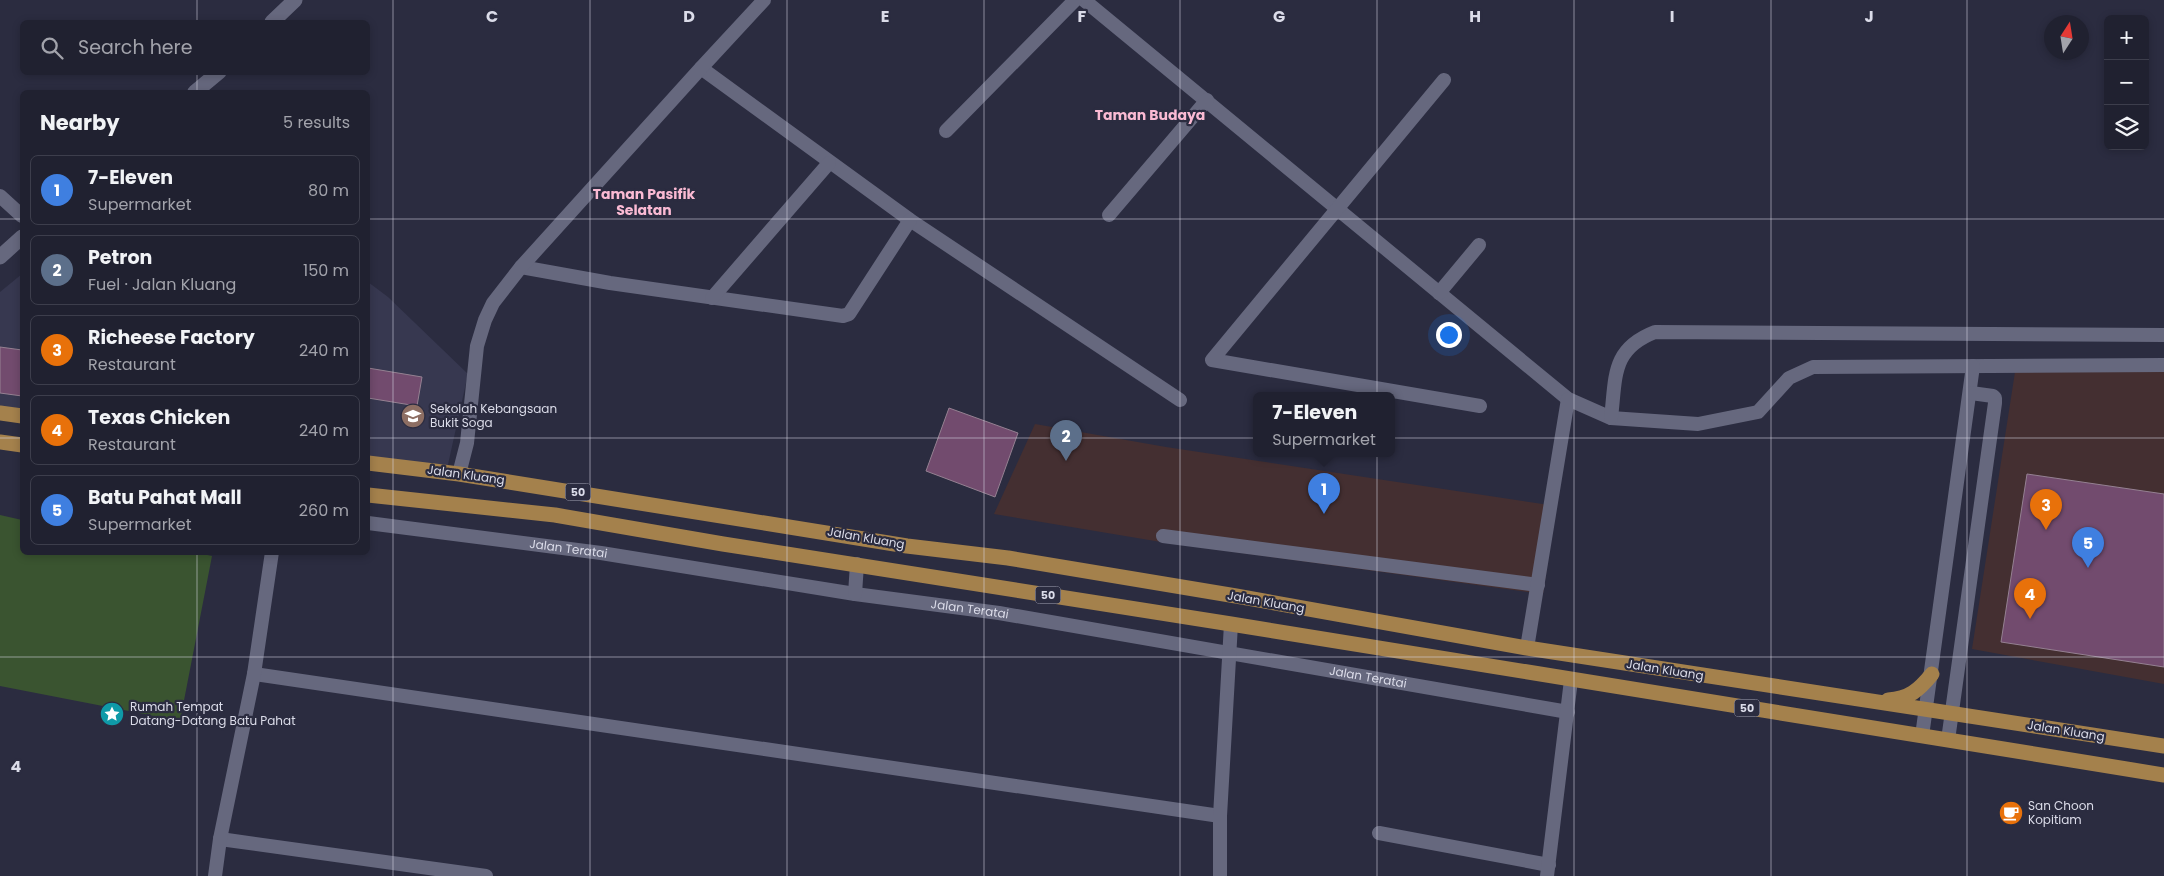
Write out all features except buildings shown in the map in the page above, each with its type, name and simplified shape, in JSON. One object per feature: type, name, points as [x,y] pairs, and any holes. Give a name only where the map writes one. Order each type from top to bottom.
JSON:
[{"type":"highway","points":[[0,413],[20,416]]},
{"type":"highway","points":[[0,442],[20,445]]},
{"type":"highway","name":"Jalan Kluang","points":[[370,463],[460,474],[907,546],[1008,558],[1236,596],[1527,648],[2164,746]]},
{"type":"highway","name":"Jalan Kluang","points":[[370,495],[556,515],[723,544],[856,582],[1231,624],[2164,775]]},
{"type":"highway","points":[[1866,700],[1898,699],[1913,694],[1932,674]]},
{"type":"street","points":[[274,20],[295,0]]},
{"type":"street","points":[[460,474],[467,443],[477,346],[484,320],[493,303],[521,267],[764,0]]},
{"type":"street","points":[[946,131],[1075,0]]},
{"type":"street","points":[[1084,0],[1568,399],[1611,418],[1698,424],[1758,412],[1789,378],[1813,367],[2164,365]]},
{"type":"street","points":[[701,68],[829,163],[910,220],[1180,400]]},
{"type":"street","points":[[198,90],[216,75]]},
{"type":"street","points":[[1444,80],[1212,360],[1480,406]]},
{"type":"street","points":[[1109,215],[1207,100]]},
{"type":"street","points":[[712,298],[829,163]]},
{"type":"street","points":[[0,196],[20,214]]},
{"type":"street","points":[[521,267],[610,283],[835,316],[850,314],[910,220]]},
{"type":"street","points":[[0,257],[20,239]]},
{"type":"street","points":[[1439,293],[1479,245]]},
{"type":"street","points":[[1611,418],[1617,365],[1627,349],[1639,338],[1654,332],[2164,334]]},
{"type":"street","points":[[1922,736],[1973,366]]},
{"type":"street","points":[[1948,740],[1995,403],[1993,396],[1970,393]]},
{"type":"street","points":[[1527,648],[1568,399]]},
{"type":"street","name":"Jalan Teratai","points":[[370,523],[601,553],[856,582],[999,613],[1568,712]]},
{"type":"street","points":[[1163,536],[1538,585]]},
{"type":"street","points":[[215,876],[220,839],[254,674],[272,555]]},
{"type":"street","points":[[1220,876],[1220,816],[1231,624]]},
{"type":"street","points":[[254,674],[1220,816]]},
{"type":"street","points":[[1379,833],[1548,871],[1571,680]]},
{"type":"street","points":[[220,839],[486,876]]},
{"type":"shaded area","points":[[20,276],[20,409],[0,406],[0,292]]},
{"type":"shaded area","name":"Sekolah Kebangsaan Bukit Soga","points":[[370,284],[388,297],[468,374],[447,469],[370,458]]},
{"type":"shaded area","points":[[2164,371],[2164,684],[1972,649],[2015,372]]},
{"type":"shaded area","points":[[1035,424],[1166,447],[1556,506],[1543,594],[1161,542],[994,514]]},
{"type":"green space","points":[[0,515],[20,520],[20,555],[212,556],[180,721],[0,686]]},
{"type":"place","name":"Sekolah Kebangsaan Bukit Soga","points":[[413,416]]},
{"type":"place","name":"Petron","points":[[1066,461]]},
{"type":"place","name":"7-Eleven","points":[[1324,514]]},
{"type":"place","name":"Richeese Factory","points":[[2046,530]]},
{"type":"place","name":"Batu Pahat Mall","points":[[2088,568]]},
{"type":"place","name":"Texas Chicken","points":[[2030,619]]},
{"type":"place","name":"Rumah Tempat Datang-Datang Batu Pahat","points":[[112,714]]},
{"type":"place","name":"San Choon Kopitiam","points":[[2011,813]]},
{"type":"district","name":"Taman Budaya","points":[[1150,115]]},
{"type":"district","name":"Taman Pasifik Selatan","points":[[644,202]]}]
